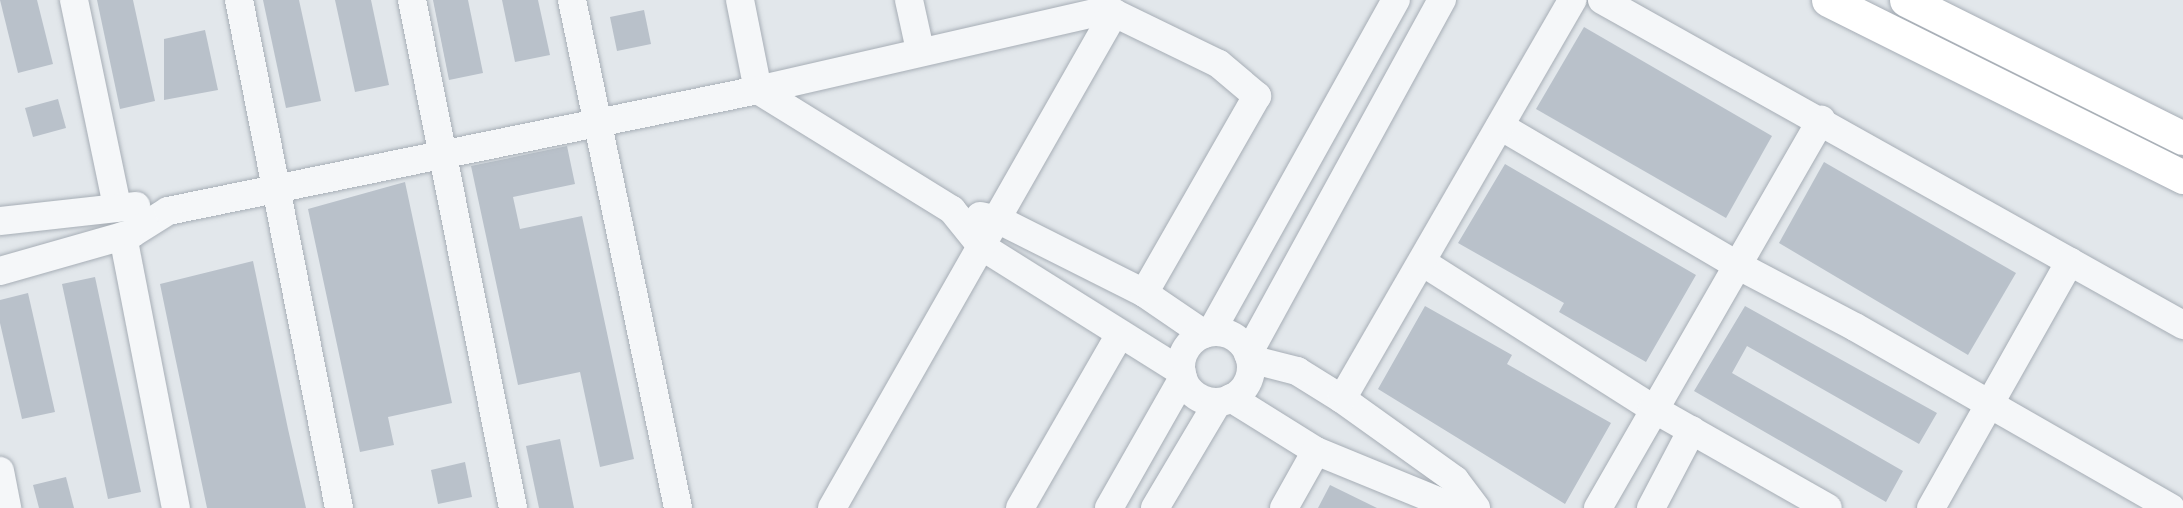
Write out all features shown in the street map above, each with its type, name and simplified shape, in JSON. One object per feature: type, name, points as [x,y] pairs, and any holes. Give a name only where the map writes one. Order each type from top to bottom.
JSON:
[{"type":"main road","points":[[1828,0],[2183,177]]},
{"type":"main road","points":[[1906,0],[2183,138]]},
{"type":"street","points":[[74,0],[117,206]]},
{"type":"street","points":[[239,0],[278,187],[339,508]]},
{"type":"street","points":[[412,0],[513,508]]},
{"type":"street","points":[[572,0],[678,508]]},
{"type":"street","points":[[740,0],[758,90],[952,210],[981,246],[1182,375],[1197,396],[1224,400],[1316,451],[1455,508]]},
{"type":"street","points":[[909,0],[920,50]]},
{"type":"street","points":[[1109,508],[1182,375],[1188,345],[1207,333],[1396,0]]},
{"type":"street","points":[[1155,508],[1224,400],[1249,379],[1249,357],[1442,0]]},
{"type":"street","points":[[1342,399],[1572,0]]},
{"type":"street","points":[[1602,0],[1821,120],[2183,326]]},
{"type":"street","points":[[0,272],[123,236],[168,211],[598,119],[758,90],[1081,8],[1114,13],[1219,64],[1257,96],[1144,293]]},
{"type":"street","points":[[832,508],[981,246],[999,220],[1114,13]]},
{"type":"street","points":[[1598,508],[1652,408],[1821,120]]},
{"type":"street","points":[[1500,126],[1737,265],[1855,327],[1987,405],[2171,508]]},
{"type":"street","points":[[0,221],[117,206],[168,211]]},
{"type":"street","points":[[952,210],[999,220],[1144,293],[1207,333],[1234,337],[1249,357],[1297,371],[1342,399],[1455,480],[1476,508]]},
{"type":"street","points":[[123,236],[176,508]]},
{"type":"street","points":[[1931,508],[2070,261]]},
{"type":"street","points":[[1422,262],[1652,408],[1828,508]]},
{"type":"street","points":[[1020,508],[1119,336]]},
{"type":"street","points":[[1651,508],[1692,430]]},
{"type":"street","points":[[1284,508],[1316,451]]},
{"type":"street","points":[[0,471],[7,508]]},
{"type":"building","points":[[0,0],[37,0],[53,64],[18,73]]},
{"type":"building","points":[[97,0],[133,0],[155,101],[120,109]]},
{"type":"building","points":[[263,0],[299,0],[321,101],[286,108]]},
{"type":"building","points":[[335,0],[371,0],[389,85],[355,92]]},
{"type":"building","points":[[433,0],[468,0],[483,73],[449,80]]},
{"type":"building","points":[[502,0],[538,0],[550,55],[515,62]]},
{"type":"building","points":[[644,10],[651,44],[617,51],[610,17]]},
{"type":"building","points":[[1584,27],[1772,136],[1726,218],[1536,109]]},
{"type":"building","points":[[205,30],[218,90],[164,100],[164,39]]},
{"type":"building","points":[[58,99],[66,128],[33,137],[25,108]]},
{"type":"building","points":[[567,146],[575,184],[513,197],[520,229],[582,216],[634,459],[600,467],[580,372],[518,385],[471,166]]},
{"type":"building","points":[[1824,162],[2016,273],[1968,355],[1779,243]]},
{"type":"building","points":[[1505,164],[1696,275],[1646,362],[1559,312],[1564,303],[1458,243]]},
{"type":"building","points":[[405,182],[452,403],[388,417],[394,445],[360,452],[308,209]]},
{"type":"building","points":[[253,261],[306,508],[207,508],[160,284]]},
{"type":"building","points":[[95,277],[141,492],[108,499],[62,284]]},
{"type":"building","points":[[28,293],[55,412],[22,419],[0,323],[0,300]]},
{"type":"building","points":[[1425,306],[1512,355],[1507,364],[1611,423],[1565,504],[1378,389]]},
{"type":"building","points":[[1745,306],[1937,413],[1919,444],[1747,346],[1732,373],[1903,471],[1886,502],[1694,391]]},
{"type":"building","points":[[560,439],[574,508],[539,508],[526,446]]},
{"type":"building","points":[[465,462],[472,497],[438,504],[431,470]]},
{"type":"building","points":[[66,477],[74,508],[39,508],[33,485]]},
{"type":"building","points":[[1330,485],[1377,508],[1318,508]]}]
